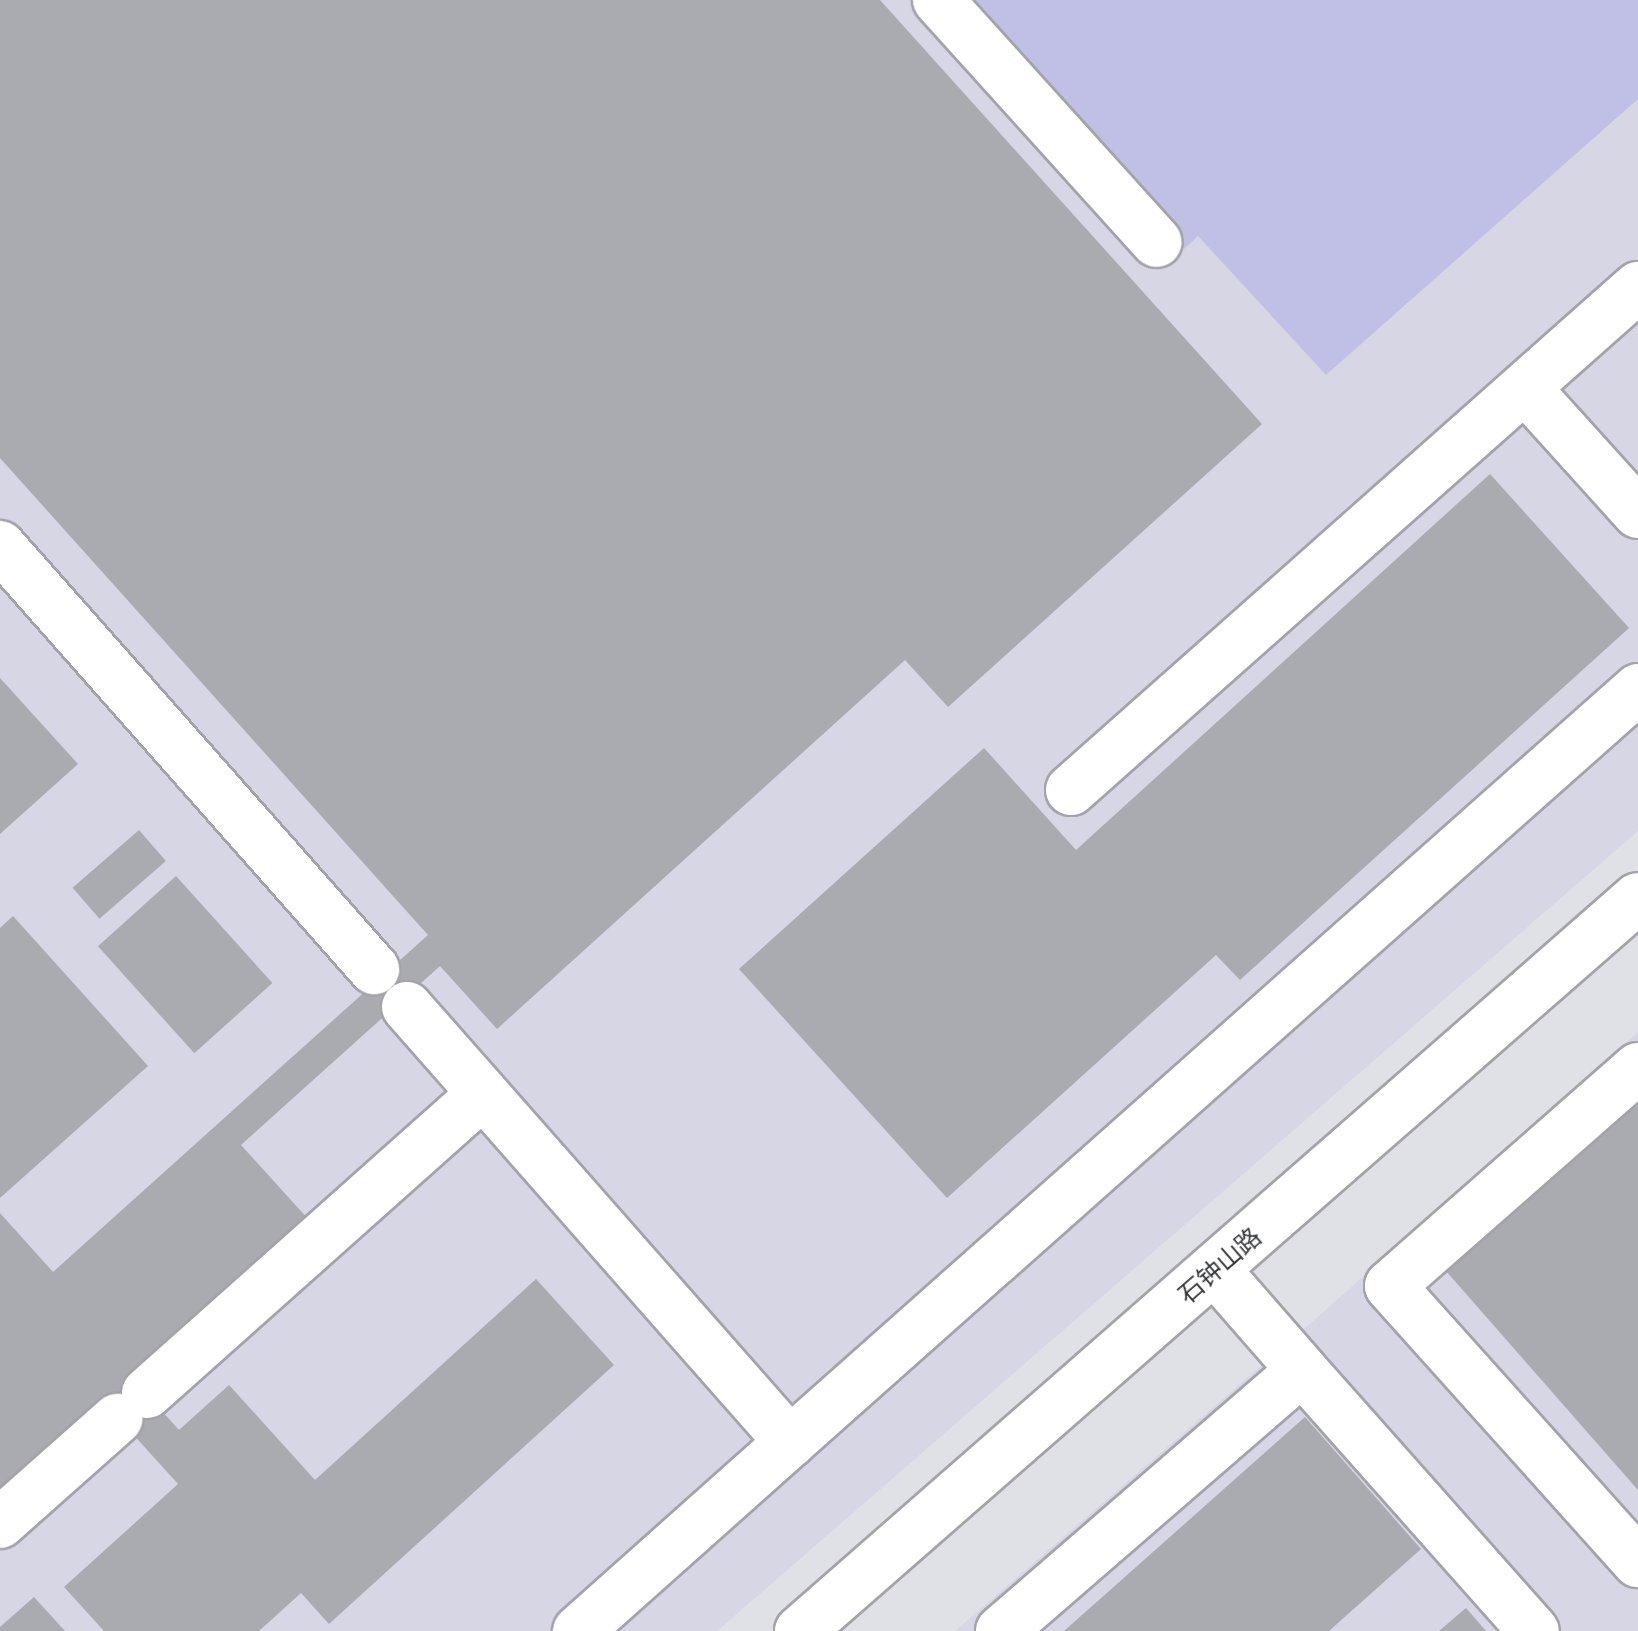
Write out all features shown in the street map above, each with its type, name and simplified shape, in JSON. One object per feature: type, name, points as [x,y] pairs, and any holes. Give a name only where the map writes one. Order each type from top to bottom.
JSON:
[{"type":"street","points":[[938,0],[1157,242]]},
{"type":"street","points":[[1071,790],[1638,287]]},
{"type":"street","points":[[1526,389],[1638,513]]},
{"type":"street","points":[[0,546],[374,969]]},
{"type":"street","points":[[578,1631],[1638,689]]},
{"type":"street","name":"石钟山路","points":[[800,1631],[1638,898]]},
{"type":"street","points":[[407,1007],[790,1442]]},
{"type":"street","points":[[1638,1068],[1390,1286],[1638,1562]]},
{"type":"street","points":[[0,1523],[483,1094]]},
{"type":"street","points":[[1214,1269],[1534,1631]]},
{"type":"street","points":[[1001,1631],[1302,1370]]},
{"type":"shaded area","points":[[0,0],[1638,0],[1638,831],[717,1631],[0,1631]]},
{"type":"shaded area","points":[[961,0],[1638,0],[1638,99],[1326,375],[1198,236],[1184,249]]},
{"type":"shaded area","points":[[1638,1032],[1638,1631],[955,1631],[1321,1314]]},
{"type":"building","points":[[0,0],[880,0],[1262,424],[948,707],[905,660],[497,1029],[440,966],[241,1145],[309,1220],[134,1380],[179,1430],[229,1385],[315,1480],[536,1279],[614,1365],[329,1624],[301,1593],[259,1631],[104,1631],[64,1587],[178,1484],[102,1400],[0,1492],[0,1213],[53,1272],[428,935],[0,458]]},
{"type":"building","points":[[1490,474],[1629,628],[1240,980],[1216,955],[947,1198],[739,969],[984,748],[1076,850]]},
{"type":"building","points":[[0,678],[78,764],[0,834]]},
{"type":"building","points":[[139,830],[166,861],[99,919],[73,888]]},
{"type":"building","points":[[176,876],[272,983],[194,1053],[98,946]]},
{"type":"building","points":[[13,916],[148,1066],[0,1198],[0,928]]},
{"type":"building","points":[[1638,1089],[1638,1490],[1439,1263]]},
{"type":"building","points":[[1305,1417],[1421,1549],[1329,1631],[1064,1631]]},
{"type":"building","points":[[34,1597],[65,1631],[0,1631],[0,1627]]},
{"type":"building","points":[[1466,1608],[1486,1631],[1439,1631]]}]
